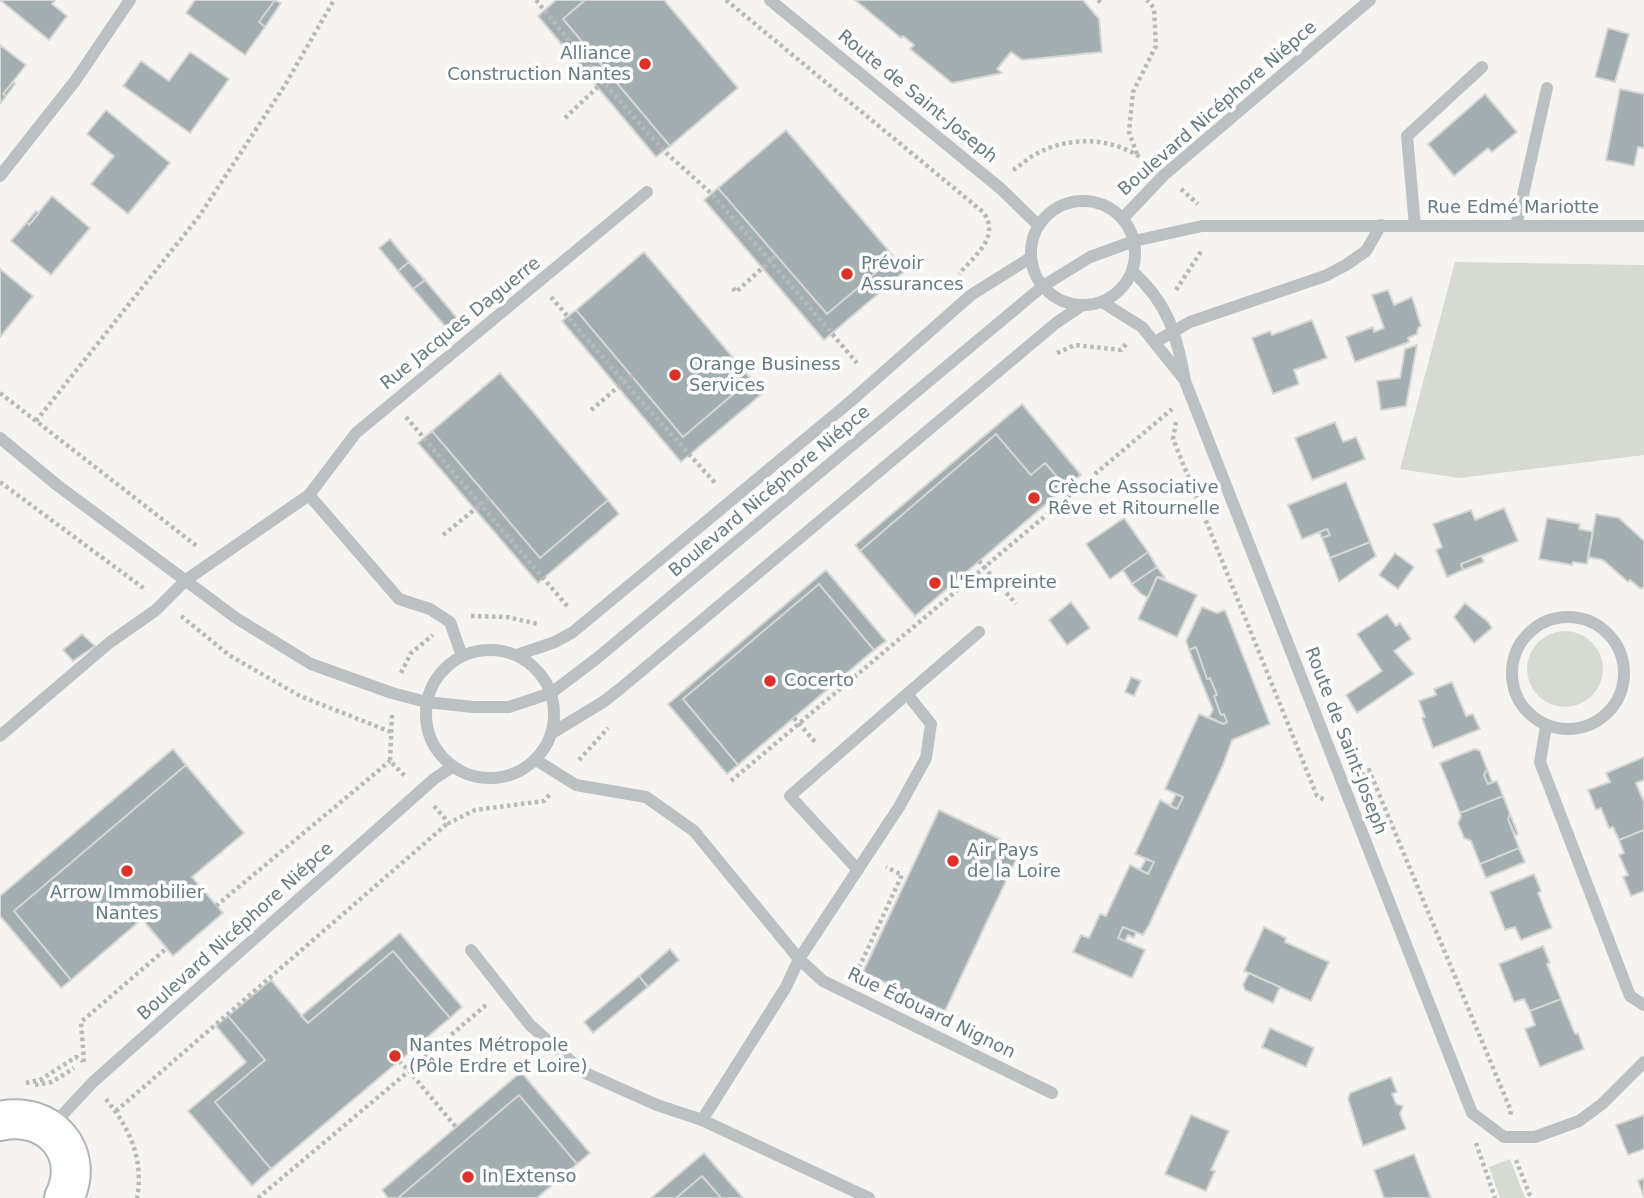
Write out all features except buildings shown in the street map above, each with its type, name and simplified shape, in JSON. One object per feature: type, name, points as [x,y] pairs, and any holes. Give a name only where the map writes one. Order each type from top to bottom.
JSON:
[{"type":"main road","points":[[0,1121],[24,1119],[49,1129],[60,1139],[71,1166],[68,1197]]},
{"type":"street","points":[[0,176],[75,81],[130,0]]},
{"type":"street","name":"Route de Saint-Joseph","points":[[770,0],[1000,188],[1038,225]]},
{"type":"street","name":"Boulevard Nicéphore Niépce","points":[[1123,218],[1164,176],[1370,0]]},
{"type":"street","points":[[1415,226],[1407,136],[1482,67]]},
{"type":"street","points":[[1516,226],[1547,88]]},
{"type":"street","name":"Rue Jacques Daguerre","points":[[0,736],[186,580],[309,495],[356,433],[647,192]]},
{"type":"street","points":[[552,733],[603,702],[1056,323],[1081,306],[1102,302],[1115,295],[1126,284],[1132,271],[1135,241],[1123,218],[1107,206],[1088,201],[1069,202],[1051,211],[1038,225],[1030,258],[1042,286],[1057,299],[1081,306]]},
{"type":"street","points":[[1155,342],[1190,322],[1325,276],[1366,251],[1381,225]]},
{"type":"street","name":"Rue Edmé Mariotte","points":[[1135,241],[1202,226],[1644,226]]},
{"type":"street","name":"Boulevard Nicéphore Niépce","points":[[426,702],[473,708],[509,707],[551,692],[617,641],[998,326],[1042,286],[1090,257],[1135,241]]},
{"type":"street","name":"Boulevard Nicéphore Niépce","points":[[516,655],[555,642],[573,632],[851,401],[971,295],[1030,258]]},
{"type":"street","name":"Route de Saint-Joseph","points":[[1132,271],[1150,286],[1163,305],[1178,341],[1185,381]]},
{"type":"street","name":"Route de Saint-Joseph","points":[[1102,302],[1142,327],[1185,381],[1192,396],[1472,1113]]},
{"type":"street","points":[[0,438],[57,485],[236,618],[310,664],[426,702]]},
{"type":"street","points":[[309,495],[399,599],[430,609],[450,622],[461,656]]},
{"type":"street","points":[[1570,617],[1589,621],[1606,631],[1617,647],[1624,666],[1623,685],[1615,704],[1602,718],[1584,727],[1565,730],[1546,726],[1529,715],[1517,699],[1512,681],[1512,661],[1520,643],[1533,628],[1550,619],[1570,617]]},
{"type":"street","points":[[858,870],[790,796],[979,632]]},
{"type":"street","points":[[489,649],[516,655],[531,664],[543,677],[551,692],[555,713],[552,733],[536,760],[521,771],[505,777],[486,779],[468,775],[452,767],[437,751],[427,731],[426,702],[430,690],[442,670],[461,656],[489,649]]},
{"type":"street","points":[[702,1121],[786,987],[799,958],[899,807],[926,758],[931,724],[906,694]]},
{"type":"street","points":[[1546,726],[1540,762],[1630,996],[1644,1005]]},
{"type":"street","name":"Rue Édouard Nignon","points":[[536,760],[576,785],[646,797],[694,831],[799,958],[823,981],[1052,1093]]},
{"type":"street","name":"Boulevard Nicéphore Niépce","points":[[49,1129],[93,1082],[434,779],[452,767]]},
{"type":"street","points":[[471,950],[530,1025],[583,1072],[657,1105],[702,1121],[869,1198]]},
{"type":"street","points":[[1472,1113],[1504,1137],[1535,1137],[1579,1121],[1602,1104],[1644,1062]]},
{"type":"path","points":[[36,421],[200,215],[285,85],[334,0]]},
{"type":"path","points":[[536,0],[664,151],[712,194],[857,363]]},
{"type":"path","points":[[726,0],[983,212],[989,221],[989,240],[955,278]]},
{"type":"path","points":[[1098,0],[1102,5]]},
{"type":"path","points":[[1013,170],[1044,150],[1072,141],[1102,142],[1137,154],[1129,132],[1133,92],[1156,46],[1154,8],[1147,0]]},
{"type":"path","points":[[565,118],[611,76]]},
{"type":"path","points":[[1185,193],[1202,206]]},
{"type":"path","points":[[1174,292],[1202,250]]},
{"type":"path","points":[[733,288],[736,292],[776,256]]},
{"type":"path","points":[[539,283],[716,485]]},
{"type":"path","points":[[1053,355],[1075,345],[1121,350]]},
{"type":"path","points":[[592,411],[632,376]]},
{"type":"path","points":[[0,393],[214,559]]},
{"type":"path","points":[[731,781],[1181,402],[1192,396]]},
{"type":"path","points":[[393,403],[571,611]]},
{"type":"path","points":[[0,482],[163,602],[229,655],[300,696],[391,732],[390,761],[449,823]]},
{"type":"path","points":[[443,535],[489,498]]},
{"type":"path","points":[[979,561],[1016,604]]},
{"type":"path","points":[[794,718],[831,760]]},
{"type":"path","points":[[138,1198],[136,1150],[129,1131],[116,1111],[449,823],[475,810],[544,801],[614,720]]},
{"type":"path","name":"Boulevard Nicéphore Niépce","points":[[216,906],[390,761]]},
{"type":"path","points":[[1317,796],[1369,770],[1511,1111],[1504,1137],[1518,1163],[1531,1198]]},
{"type":"path","points":[[848,992],[905,876],[867,857]]},
{"type":"path","name":"Boulevard Nicéphore Niépce","points":[[16,1088],[52,1082],[83,1062],[81,1022],[167,948]]},
{"type":"path","points":[[258,1198],[503,991]]},
{"type":"path","points":[[399,1061],[456,1127]]},
{"type":"path","points":[[1472,1113],[1476,1148],[1495,1198]]},
{"type":"shaded area","points":[[1455,262],[1644,265],[1644,455],[1459,478],[1400,469]]},
{"type":"shaded area","points":[[1565,631],[1579,634],[1592,642],[1600,655],[1603,669],[1600,683],[1592,696],[1579,704],[1565,707],[1551,704],[1538,696],[1530,683],[1527,669],[1530,655],[1538,642],[1551,634]]},
{"type":"shaded area","points":[[1510,1159],[1525,1198],[1500,1198],[1489,1167]]},
{"type":"place","name":"Alliance Construction Nantes","points":[[645,64]]},
{"type":"place","name":"Prévoir Assurances","points":[[847,274]]},
{"type":"place","name":"Orange Business Services","points":[[675,375]]},
{"type":"place","name":"Crèche Associative Rêve et Ritournelle","points":[[1034,498]]},
{"type":"place","name":"L'Empreinte","points":[[935,583]]},
{"type":"place","name":"Cocerto","points":[[770,681]]},
{"type":"place","name":"Air Pays de la Loire","points":[[953,861]]},
{"type":"place","name":"Arrow Immobilier Nantes","points":[[127,871]]},
{"type":"place","name":"Nantes Métropole (Pôle Erdre et Loire)","points":[[395,1056]]},
{"type":"place","name":"In Extenso","points":[[468,1177]]}]
